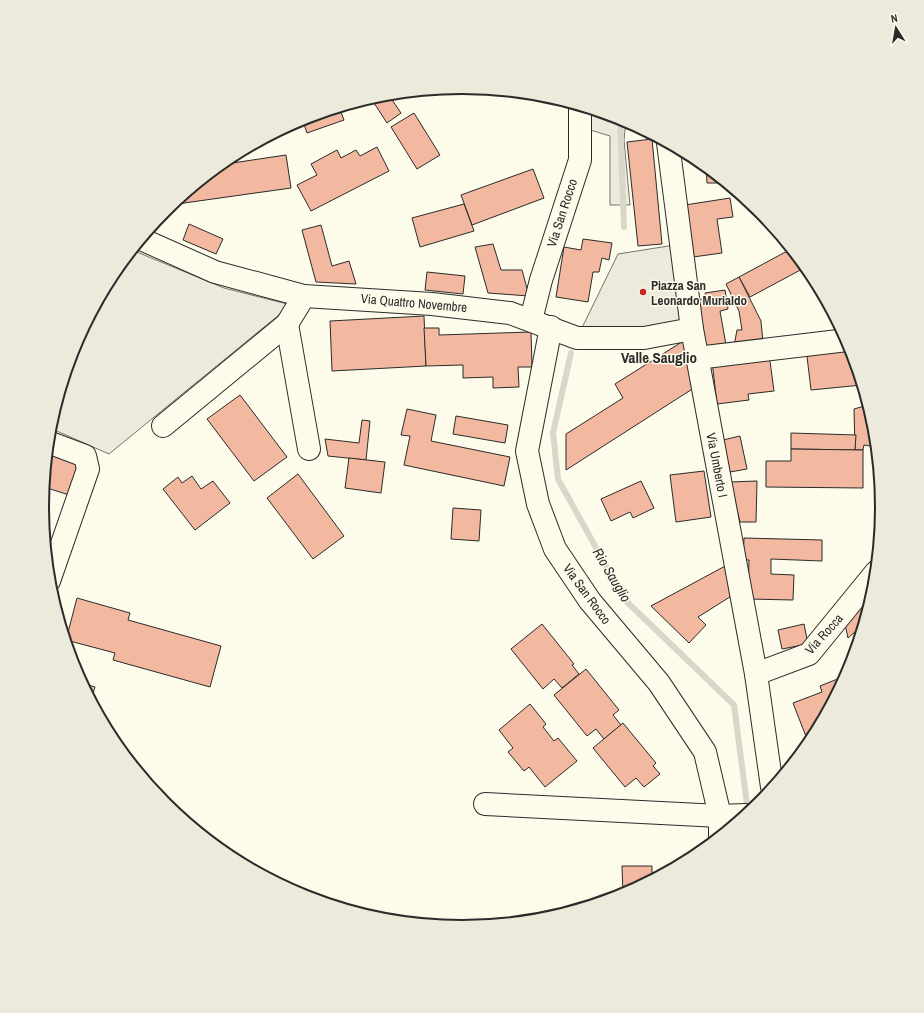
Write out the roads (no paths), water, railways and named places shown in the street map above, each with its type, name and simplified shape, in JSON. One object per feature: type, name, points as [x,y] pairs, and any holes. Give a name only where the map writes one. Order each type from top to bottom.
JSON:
[{"type":"street","name":"Via San Rocco","points":[[531,320],[543,273],[580,160],[580,111]]},
{"type":"street","name":"Via Umberto I","points":[[669,150],[692,329],[756,674],[771,781]]},
{"type":"street","name":"Via Quattro Novembre","points":[[145,241],[215,272],[304,296],[432,304],[510,313],[577,338],[644,338],[692,329]]},
{"type":"street","points":[[164,426],[287,324],[304,296]]},
{"type":"street","points":[[287,324],[308,450]]},
{"type":"street","name":"Via San Rocco","points":[[551,328],[527,451],[538,504],[555,550],[590,601],[659,683],[705,752],[720,826]]},
{"type":"street","points":[[697,358],[840,341]]},
{"type":"street","points":[[54,444],[85,456],[88,469],[54,566]]},
{"type":"street","name":"Via Rocca","points":[[756,674],[809,654],[868,582]]},
{"type":"street","points":[[485,804],[720,826]]},
{"type":"waterway","points":[[620,125],[624,227]]},
{"type":"waterway","name":"Rio Sauglio","points":[[571,353],[553,433],[558,479],[625,600],[734,705],[747,805]]},
{"type":"place","name":"Piazza San Leonardo Murialdo","points":[[643,292]]},
{"type":"district","name":"Valle Sauglio","points":[[659,357]]}]
